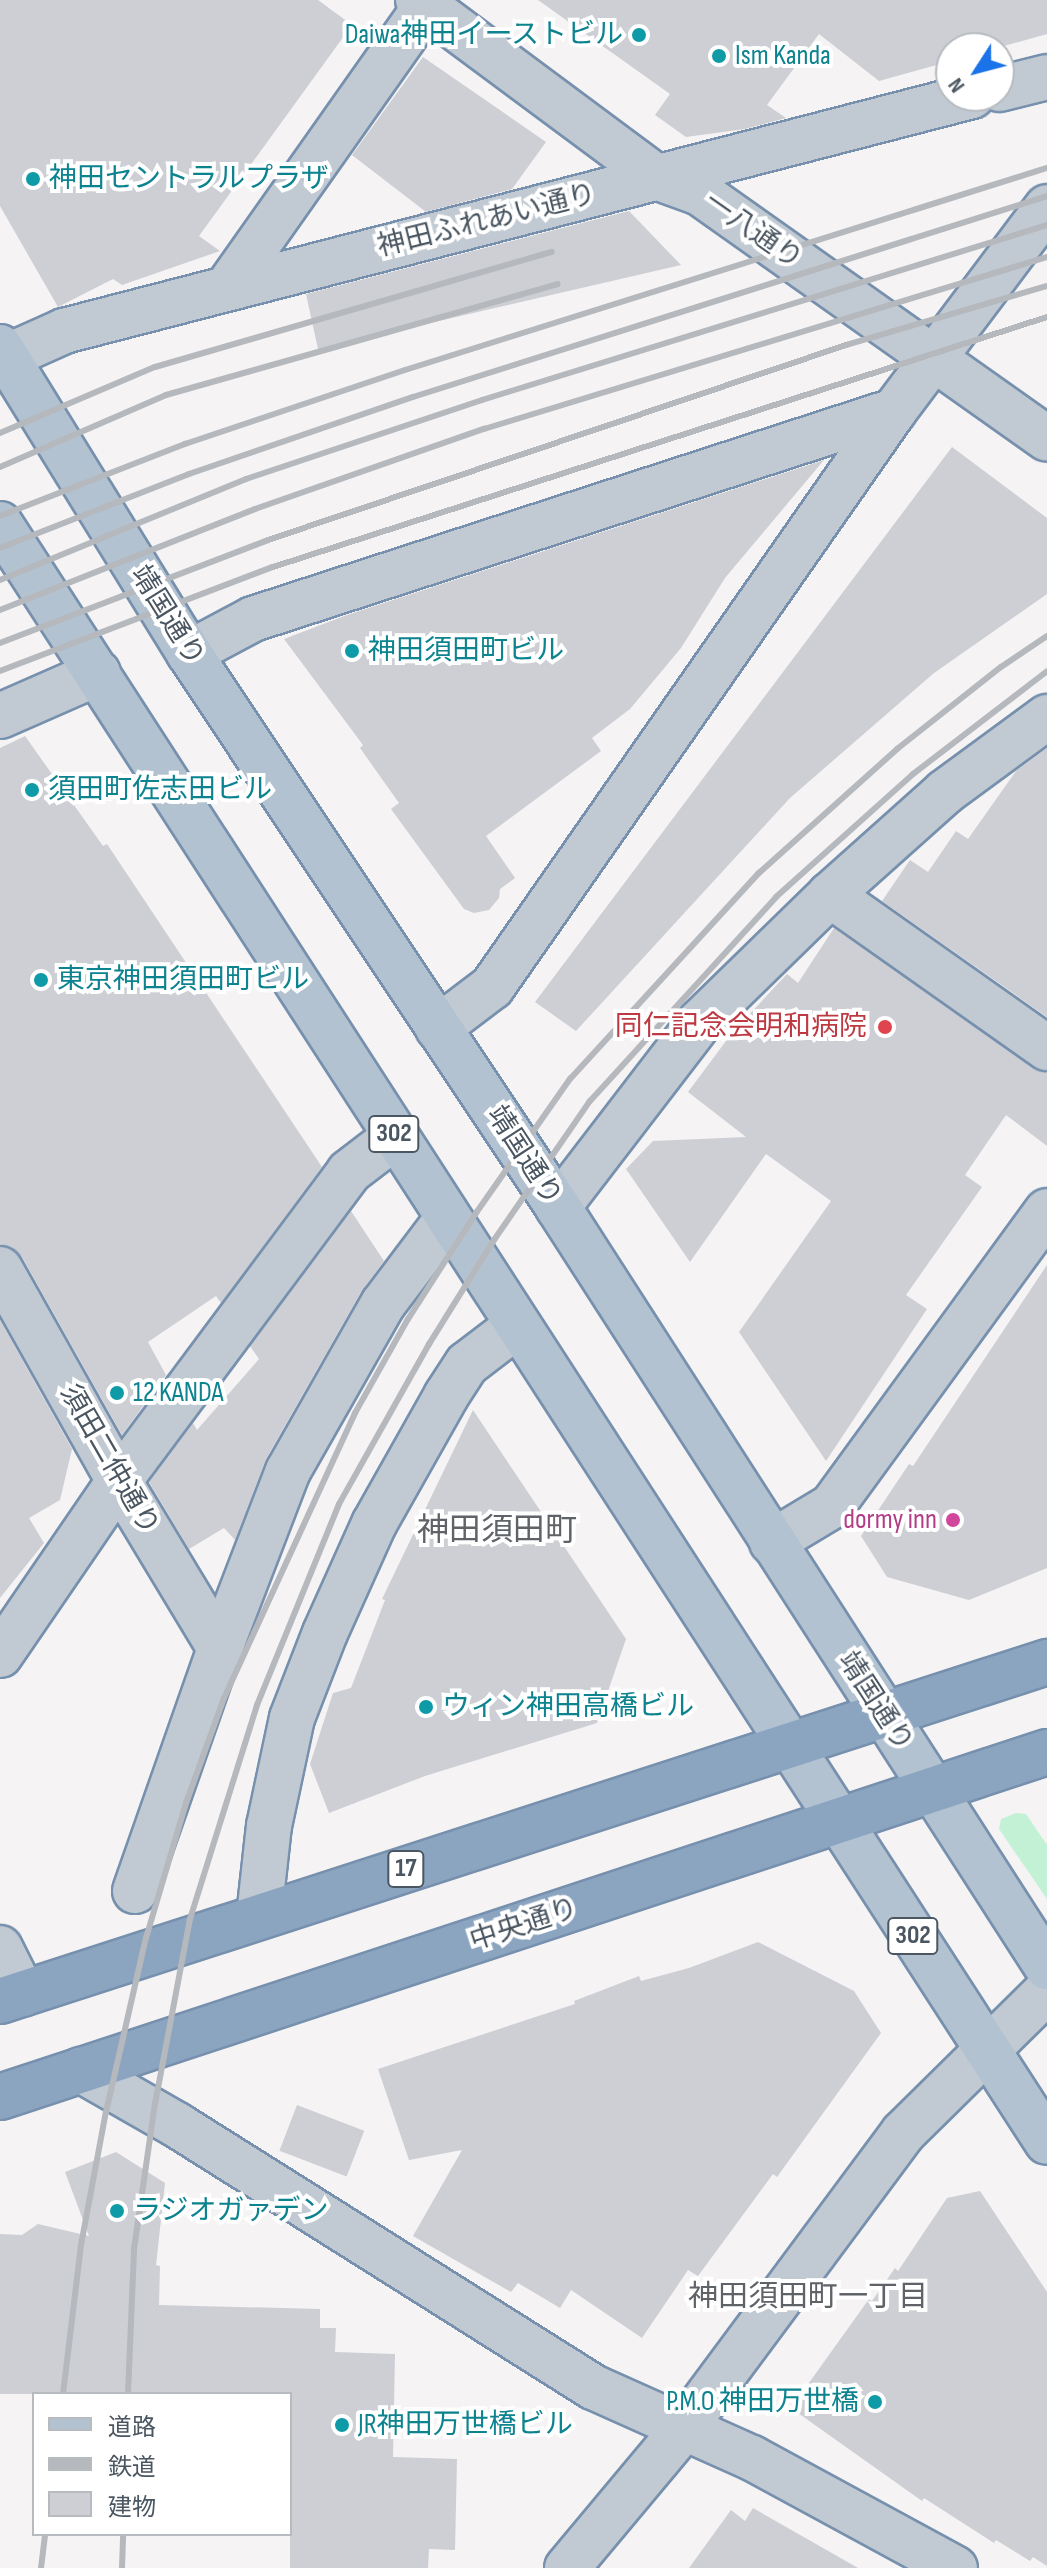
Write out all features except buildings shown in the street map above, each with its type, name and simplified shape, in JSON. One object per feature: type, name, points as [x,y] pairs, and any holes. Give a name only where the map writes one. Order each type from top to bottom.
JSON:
[{"type":"highway","name":"17","points":[[11,1998],[1047,1662]]},
{"type":"highway","name":"中央通り","points":[[0,2097],[1047,1752]]},
{"type":"main road","name":"靖国通り","points":[[3,352],[189,653],[558,1207],[1047,1967]]},
{"type":"main road","name":"302","points":[[0,524],[1047,2142]]},
{"type":"street","name":"一八通り","points":[[425,2],[656,177],[700,193],[1047,439]]},
{"type":"street","points":[[227,288],[425,2]]},
{"type":"street","points":[[1015,85],[1047,77]]},
{"type":"street","name":"神田ふれあい通り","points":[[3,352],[64,331],[935,105]]},
{"type":"street","points":[[438,1028],[492,987],[894,411],[1047,207]]},
{"type":"street","points":[[189,653],[253,619],[894,411]]},
{"type":"street","points":[[0,716],[98,673]]},
{"type":"street","points":[[558,1207],[700,1022],[830,895],[945,792],[1047,717]]},
{"type":"street","points":[[830,895],[1047,1048]]},
{"type":"street","points":[[0,1655],[119,1481],[349,1172],[396,1136]]},
{"type":"street","points":[[772,1542],[832,1506],[1047,1211]]},
{"type":"street","points":[[135,1891],[288,1471],[383,1304],[448,1218]]},
{"type":"street","name":"須田二仲通り","points":[[0,1269],[119,1481],[221,1650]]},
{"type":"street","points":[[259,1916],[269,1826],[292,1718],[325,1633],[374,1524],[446,1396],[467,1364],[518,1325]]},
{"type":"street","points":[[0,1948],[11,1998]]},
{"type":"street","points":[[567,2568],[684,2428],[903,2133],[1047,1991]]},
{"type":"street","points":[[81,2070],[177,2125],[593,2387],[752,2458],[955,2568]]},
{"type":"green space","points":[[1016,1813],[1026,1814],[1047,1845],[1047,1899],[999,1829],[1001,1819]]},
{"type":"railway","points":[[0,516],[185,444],[405,370],[1047,168]]},
{"type":"railway","points":[[0,548],[189,474],[413,397],[1047,196]]},
{"type":"railway","points":[[0,580],[246,479],[482,400],[1047,225]]},
{"type":"railway","points":[[0,433],[155,367],[552,252]]},
{"type":"railway","points":[[0,610],[255,509],[484,429],[1047,257]]},
{"type":"railway","points":[[0,467],[166,395],[558,284]]},
{"type":"railway","points":[[0,643],[268,540],[846,345],[1047,286]]},
{"type":"railway","points":[[0,671],[273,567],[1047,317]]},
{"type":"railway","points":[[63,2392],[81,2245],[106,2112],[146,1938],[186,1803],[224,1698],[355,1413],[408,1319],[476,1213],[570,1079],[759,873],[897,749],[1001,667],[1047,636]]},
{"type":"railway","points":[[128,2392],[134,2249],[155,2104],[190,1919],[257,1705],[339,1504],[429,1344],[494,1240],[590,1101],[776,897],[913,774],[1047,671]]},
{"type":"railway","points":[[41,2568],[45,2536]]},
{"type":"railway","points":[[122,2568],[123,2536]]},
{"type":"place","name":"Daiwa神田イーストビル","points":[[639,35]]},
{"type":"place","name":"Ism Kanda","points":[[719,56]]},
{"type":"place","name":"神田セントラルプラザ","points":[[33,179]]},
{"type":"place","name":"神田須田町ビル","points":[[352,651]]},
{"type":"place","name":"須田町佐志田ビル","points":[[32,790]]},
{"type":"place","name":"東京神田須田町ビル","points":[[41,980]]},
{"type":"place","name":"同仁記念会明和病院","points":[[885,1027]]},
{"type":"place","name":"12 KANDA","points":[[117,1393]]},
{"type":"place","name":"dormy inn","points":[[953,1520]]},
{"type":"place","name":"ウィン神田高橋ビル","points":[[426,1707]]},
{"type":"place","name":"ラジオガァデン","points":[[117,2211]]},
{"type":"place","name":"P.M.O 神田万世橋","points":[[875,2402]]},
{"type":"place","name":"JR神田万世橋ビル","points":[[342,2425]]},
{"type":"district","name":"神田須田町","points":[[497,1531]]},
{"type":"district","name":"神田須田町一丁目","points":[[808,2297]]}]
